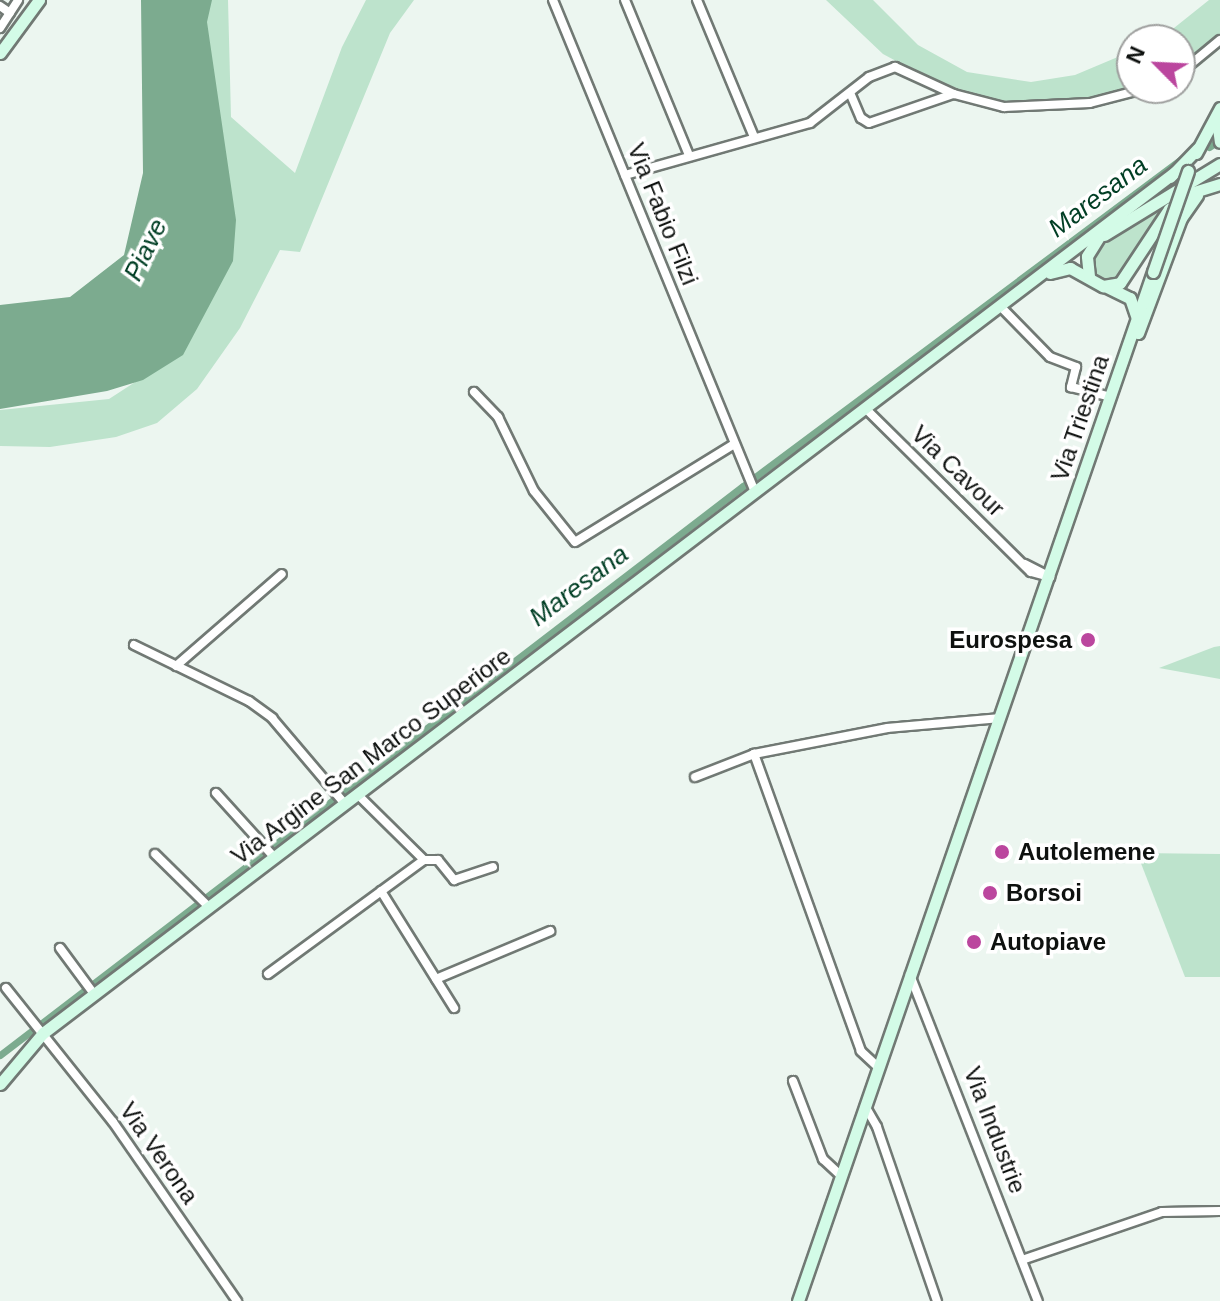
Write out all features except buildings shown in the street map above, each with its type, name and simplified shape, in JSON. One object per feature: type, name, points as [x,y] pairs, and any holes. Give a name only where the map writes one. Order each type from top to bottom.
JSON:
[{"type":"street","points":[[0,28],[18,0]]},
{"type":"street","points":[[0,53],[39,0]]},
{"type":"street","name":"Via Fabio Filzi","points":[[553,0],[754,490]]},
{"type":"street","points":[[625,0],[689,155]]},
{"type":"street","points":[[697,0],[754,137]]},
{"type":"street","points":[[0,6],[10,13]]},
{"type":"street","points":[[1196,60],[1220,40]]},
{"type":"street","points":[[625,175],[810,123],[851,95],[869,77],[895,67],[954,94],[1004,107],[1041,108],[1090,103],[1116,96]]},
{"type":"street","points":[[851,95],[861,118],[869,123],[954,94]]},
{"type":"street","name":"Via Triestina","points":[[798,1301],[1188,171],[1220,108]]},
{"type":"street","points":[[1220,114],[1215,129],[1220,142]]},
{"type":"street","points":[[1089,277],[1086,263],[1095,239],[1175,172],[1198,148]]},
{"type":"street","points":[[1095,239],[1220,164]]},
{"type":"street","points":[[1106,287],[1128,277],[1169,209],[1214,187]]},
{"type":"street","points":[[1120,369],[1145,319],[1184,211],[1214,187]]},
{"type":"street","name":"Via Argine San Marco Superiore","points":[[1,1080],[42,1032],[93,992],[754,490],[1095,239]]},
{"type":"street","points":[[1042,276],[1070,268],[1130,298],[1137,318]]},
{"type":"street","points":[[1000,306],[1050,357],[1076,367],[1071,387],[1111,397]]},
{"type":"street","points":[[474,392],[498,417],[534,491],[575,542],[734,444]]},
{"type":"street","name":"Via Cavour","points":[[865,408],[1024,563],[1050,577]]},
{"type":"street","points":[[176,666],[282,574]]},
{"type":"street","points":[[134,645],[249,701],[272,718],[344,802]]},
{"type":"street","points":[[695,777],[754,754],[888,728],[1000,718]]},
{"type":"street","points":[[754,754],[858,1044],[868,1062],[879,1068]]},
{"type":"street","points":[[216,793],[274,856]]},
{"type":"street","points":[[357,794],[424,860]]},
{"type":"street","points":[[155,854],[207,906]]},
{"type":"street","points":[[268,974],[424,860],[438,860],[454,880],[493,867]]},
{"type":"street","points":[[381,891],[454,1008]]},
{"type":"street","points":[[436,979],[550,931]]},
{"type":"street","points":[[60,948],[93,992]]},
{"type":"street","name":"Via Industrie","points":[[910,975],[1038,1301]]},
{"type":"street","name":"Via Verona","points":[[6,988],[113,1122],[237,1301]]},
{"type":"street","points":[[793,1081],[823,1159],[841,1176]]},
{"type":"street","points":[[865,1106],[877,1127],[937,1301]]},
{"type":"street","points":[[1022,1260],[1162,1212],[1220,1211]]},
{"type":"shaded area","points":[[208,0],[228,0],[231,117],[295,173],[342,47],[366,0],[414,0],[390,33],[300,252],[280,250],[240,328],[197,389],[157,423],[116,437],[50,447],[0,446],[0,410],[109,399],[183,351]]},
{"type":"shaded area","points":[[826,0],[873,0],[918,45],[967,72],[1031,82],[1075,75],[1116,58],[1116,98],[1088,106],[1032,111],[976,104],[883,54]]},
{"type":"shaded area","points":[[1209,0],[1220,0],[1220,37],[1196,59],[1196,24],[1179,24]]},
{"type":"shaded area","points":[[1201,180],[1203,185],[1188,191],[1126,276],[1104,283],[1093,275],[1091,254],[1096,247]]},
{"type":"shaded area","points":[[1220,646],[1220,679],[1159,668],[1214,647]]},
{"type":"shaded area","points":[[1137,853],[1220,854],[1220,977],[1185,977]]},
{"type":"water","name":"Piave","points":[[141,0],[212,0],[207,22],[236,220],[233,261],[183,355],[143,380],[107,391],[0,409],[0,305],[70,297],[124,255],[143,173]]},
{"type":"waterway","name":"Maresana","points":[[1209,147],[1215,143]]},
{"type":"waterway","name":"Maresana","points":[[0,1055],[743,486],[1184,157]]},
{"type":"place","name":"Eurospesa","points":[[1088,640]]},
{"type":"place","name":"Autolemene","points":[[1002,852]]},
{"type":"place","name":"Borsoi","points":[[990,893]]},
{"type":"place","name":"Autopiave","points":[[974,942]]}]
